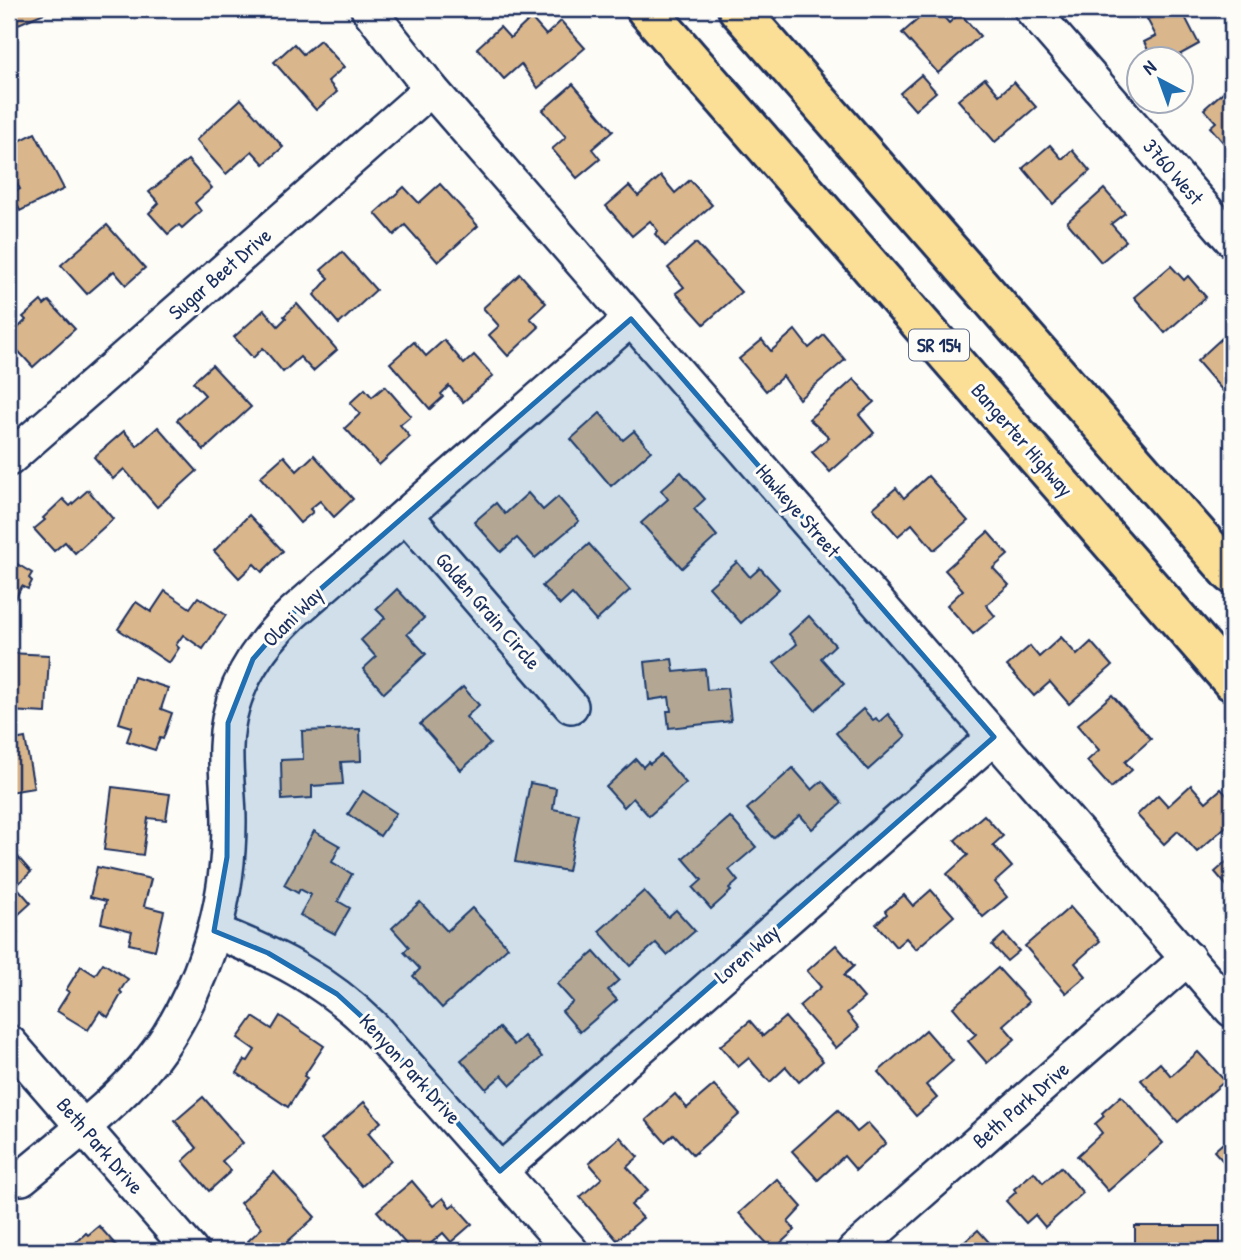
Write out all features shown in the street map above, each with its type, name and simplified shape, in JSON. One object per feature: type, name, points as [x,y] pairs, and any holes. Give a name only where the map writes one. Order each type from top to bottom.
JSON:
[{"type":"highway","name":"Bangerter Highway","points":[[646,9],[1232,681]]},
{"type":"highway","points":[[738,9],[1232,574]]},
{"type":"street","name":"Hawkeye Street","points":[[368,9],[431,89],[1232,1010]]},
{"type":"street","name":"3760 West","points":[[1031,9],[1232,240]]},
{"type":"street","name":"Sugar Beet Drive","points":[[9,459],[431,89]]},
{"type":"street","name":"Olani Way","points":[[22,1178],[136,1079],[152,1059],[184,1007],[201,970],[214,932],[227,857],[227,734],[234,700],[253,659],[278,627],[631,319]]},
{"type":"street","name":"Golden Grain Circle","points":[[406,515],[571,706]]},
{"type":"street","name":"Loren Way","points":[[500,1171],[994,737]]},
{"type":"street","name":"Kenyon Park Drive","points":[[214,932],[268,953],[317,980],[346,1002],[373,1027],[571,1251]]},
{"type":"street","name":"Beth Park Drive","points":[[854,1251],[1188,958]]},
{"type":"street","name":"Beth Park Drive","points":[[9,1042],[191,1251]]},
{"type":"highlighted area","points":[[631,319],[994,737],[500,1171],[373,1027],[337,994],[268,953],[214,931],[227,857],[228,723],[253,659],[293,613]]},
{"type":"building","points":[[9,9],[48,9],[49,11],[9,28]]},
{"type":"building","points":[[930,9],[937,9],[949,23],[960,13],[980,36],[938,73],[902,33]]},
{"type":"building","points":[[1166,9],[1181,9],[1199,44],[1146,46],[1144,42],[1156,36],[1147,19]]},
{"type":"building","points":[[531,18],[546,35],[561,21],[585,48],[538,88],[521,64],[504,79],[477,48],[500,27],[510,38]]},
{"type":"building","points":[[320,40],[344,67],[328,81],[337,92],[316,110],[274,62],[294,44],[303,54]]},
{"type":"building","points":[[921,75],[936,92],[915,110],[900,93]]},
{"type":"building","points":[[985,78],[999,95],[1014,82],[1036,107],[995,142],[958,100]]},
{"type":"building","points":[[573,84],[613,131],[592,149],[600,159],[577,178],[552,149],[566,137],[543,110]]},
{"type":"building","points":[[1232,84],[1232,147],[1229,149],[1210,127],[1216,122],[1204,109]]},
{"type":"building","points":[[241,99],[283,147],[264,164],[252,151],[226,174],[196,140]]},
{"type":"building","points":[[35,133],[64,189],[20,211],[12,193],[20,189],[9,177],[9,146]]},
{"type":"building","points":[[1050,145],[1062,159],[1072,150],[1090,171],[1053,204],[1023,168]]},
{"type":"building","points":[[188,160],[212,188],[195,203],[201,211],[182,228],[179,225],[168,234],[149,213],[159,203],[149,192]]},
{"type":"building","points":[[661,176],[675,193],[690,180],[712,205],[665,246],[655,234],[658,231],[650,221],[632,236],[606,206],[629,186],[638,196]]},
{"type":"building","points":[[440,184],[478,226],[438,262],[405,225],[394,235],[375,213],[404,187],[419,203]]},
{"type":"building","points":[[1104,189],[1125,213],[1111,224],[1126,241],[1101,262],[1067,222]]},
{"type":"building","points":[[107,225],[145,268],[126,285],[114,271],[87,294],[61,265]]},
{"type":"building","points":[[696,243],[741,292],[704,324],[676,293],[684,287],[668,268]]},
{"type":"building","points":[[342,252],[376,290],[339,324],[314,295],[329,278],[321,270]]},
{"type":"building","points":[[1171,266],[1184,280],[1188,276],[1206,297],[1165,333],[1134,297]]},
{"type":"building","points":[[520,274],[546,303],[530,318],[539,327],[508,356],[489,335],[499,326],[483,308]]},
{"type":"building","points":[[41,301],[44,305],[49,301],[75,329],[33,367],[9,341],[9,337],[26,320],[23,317]]},
{"type":"building","points":[[297,304],[337,350],[313,371],[300,357],[283,372],[263,348],[253,358],[234,337],[264,310],[278,326]]},
{"type":"building","points":[[795,330],[809,348],[824,335],[845,360],[799,399],[783,376],[766,391],[739,359],[762,340],[771,351]]},
{"type":"building","points":[[1222,338],[1232,350],[1232,395],[1229,398],[1197,361]]},
{"type":"building","points":[[444,340],[464,364],[474,355],[493,376],[463,402],[449,386],[441,394],[443,397],[430,409],[390,363],[414,342],[426,356]]},
{"type":"building","points":[[212,365],[251,407],[204,450],[177,420],[205,395],[193,382]]},
{"type":"building","points":[[854,379],[874,402],[859,415],[874,433],[830,472],[812,452],[829,437],[809,419]]},
{"type":"building","points":[[385,386],[411,416],[400,425],[410,437],[379,465],[345,428],[360,414],[350,403],[365,389],[372,397]]},
{"type":"building","points":[[600,413],[623,440],[634,431],[651,451],[611,486],[571,439]]},
{"type":"building","points":[[158,427],[197,471],[157,507],[124,469],[113,479],[94,457],[124,431],[137,446]]},
{"type":"building","points":[[314,455],[353,499],[334,517],[320,501],[310,509],[313,512],[300,523],[260,477],[284,456],[297,471]]},
{"type":"building","points":[[681,472],[705,499],[694,509],[717,536],[682,568],[641,523],[668,499],[661,490]]},
{"type":"building","points":[[928,476],[968,521],[934,550],[912,524],[898,536],[873,508],[896,488],[904,498]]},
{"type":"building","points":[[88,490],[113,519],[75,553],[65,542],[54,551],[34,529],[63,499],[70,506]]},
{"type":"building","points":[[528,493],[543,510],[558,497],[579,521],[535,558],[517,538],[501,552],[474,522],[496,503],[505,514]]},
{"type":"building","points":[[249,515],[283,551],[262,572],[254,564],[239,578],[214,551]]},
{"type":"building","points":[[988,532],[1008,555],[993,568],[1009,585],[986,605],[995,616],[973,634],[947,605],[963,590],[945,570]]},
{"type":"building","points":[[589,544],[630,590],[596,621],[572,594],[560,605],[542,586]]},
{"type":"building","points":[[9,559],[32,573],[29,578],[32,581],[28,589],[22,586],[9,610]]},
{"type":"building","points":[[737,562],[750,577],[760,568],[779,589],[741,623],[709,587]]},
{"type":"building","points":[[397,589],[424,618],[407,634],[426,654],[384,693],[363,669],[376,657],[361,640],[385,618],[376,609]]},
{"type":"building","points":[[165,591],[190,608],[198,597],[226,615],[203,649],[183,635],[176,645],[179,648],[169,663],[118,629],[136,602],[151,612]]},
{"type":"building","points":[[809,616],[835,645],[821,658],[844,684],[815,710],[774,663],[797,644],[789,634]]},
{"type":"building","points":[[1061,637],[1077,655],[1091,642],[1112,666],[1069,704],[1050,682],[1034,696],[1007,666],[1030,646],[1039,657]]},
{"type":"building","points":[[9,653],[49,655],[46,713],[9,711]]},
{"type":"building","points":[[672,659],[674,672],[705,669],[707,690],[727,688],[731,721],[669,728],[669,697],[649,700],[645,662]]},
{"type":"building","points":[[134,677],[168,688],[161,709],[172,713],[163,739],[160,738],[155,750],[127,741],[132,727],[119,723]]},
{"type":"building","points":[[463,687],[479,705],[466,717],[490,744],[461,770],[420,724]]},
{"type":"building","points":[[1112,695],[1151,739],[1125,762],[1132,770],[1111,788],[1087,761],[1099,750],[1077,725]]},
{"type":"building","points":[[863,709],[873,720],[876,718],[879,722],[888,714],[906,736],[868,770],[836,733]]},
{"type":"building","points":[[360,729],[361,761],[341,762],[343,784],[312,786],[312,798],[282,800],[281,760],[303,759],[302,731]]},
{"type":"building","points":[[25,738],[34,788],[9,792],[9,741]]},
{"type":"building","points":[[661,755],[686,783],[649,816],[633,798],[624,807],[606,787],[636,759],[643,767]]},
{"type":"building","points":[[793,768],[812,790],[822,781],[842,803],[812,829],[800,815],[773,838],[747,809]]},
{"type":"building","points":[[530,783],[556,788],[553,809],[579,814],[568,871],[515,862]]},
{"type":"building","points":[[1191,785],[1206,802],[1221,789],[1232,801],[1232,821],[1197,852],[1178,831],[1164,844],[1137,815],[1158,795],[1168,806]]},
{"type":"building","points":[[112,787],[170,794],[166,820],[148,818],[143,855],[104,850]]},
{"type":"building","points":[[363,791],[396,813],[380,836],[348,814]]},
{"type":"building","points":[[984,815],[1003,836],[993,845],[1012,867],[995,882],[1007,897],[983,917],[947,874],[968,855],[955,840]]},
{"type":"building","points":[[730,817],[756,847],[729,870],[738,881],[711,909],[693,888],[702,880],[683,858]]},
{"type":"building","points":[[314,831],[340,846],[332,862],[352,874],[338,901],[350,908],[335,934],[300,915],[311,895],[300,889],[298,893],[284,885]]},
{"type":"building","points":[[10,848],[31,872],[16,886],[31,903],[9,923]]},
{"type":"building","points":[[1232,857],[1232,892],[1215,872]]},
{"type":"building","points":[[97,867],[151,879],[144,906],[164,911],[155,950],[129,944],[132,931],[101,923],[106,901],[90,897]]},
{"type":"building","points":[[931,890],[954,916],[916,949],[906,938],[896,947],[876,924],[887,914],[885,911],[904,895],[913,906]]},
{"type":"building","points":[[644,891],[668,917],[676,910],[695,931],[667,955],[656,943],[630,966],[599,931]]},
{"type":"building","points":[[420,902],[447,931],[472,908],[508,947],[442,1008],[413,976],[420,969],[404,952],[409,947],[392,928]]},
{"type":"building","points":[[1232,902],[1232,920],[1223,910]]},
{"type":"building","points":[[1070,907],[1100,941],[1075,963],[1086,976],[1066,993],[1025,946]]},
{"type":"building","points":[[9,923],[18,933],[9,942]]},
{"type":"building","points":[[1004,934],[1019,951],[1007,961],[992,945]]},
{"type":"building","points":[[836,945],[854,966],[844,975],[864,998],[847,1013],[859,1028],[836,1048],[799,1006],[821,987],[807,971]]},
{"type":"building","points":[[594,952],[619,980],[608,990],[617,1000],[580,1032],[562,1011],[573,1002],[557,984]]},
{"type":"building","points":[[103,963],[128,979],[108,1017],[100,1011],[88,1030],[57,1011],[81,966],[95,975]]},
{"type":"building","points":[[998,968],[1029,1002],[1003,1025],[1015,1039],[987,1063],[968,1041],[976,1034],[953,1007]]},
{"type":"building","points":[[280,1016],[324,1046],[288,1107],[237,1073],[255,1050],[238,1038],[253,1017],[272,1029]]},
{"type":"building","points":[[785,1017],[823,1061],[799,1082],[786,1067],[770,1082],[749,1058],[738,1067],[720,1046],[750,1021],[763,1036]]},
{"type":"building","points":[[499,1028],[514,1045],[524,1036],[542,1057],[511,1085],[502,1075],[486,1089],[461,1060]]},
{"type":"building","points":[[926,1030],[953,1061],[926,1085],[937,1098],[916,1116],[878,1072]]},
{"type":"building","points":[[1198,1052],[1225,1081],[1178,1122],[1141,1080],[1160,1063],[1171,1076]]},
{"type":"building","points":[[714,1085],[740,1114],[693,1155],[674,1134],[665,1142],[646,1120],[675,1094],[687,1108]]},
{"type":"building","points":[[1121,1096],[1163,1143],[1108,1191],[1077,1156],[1102,1133],[1095,1124],[1104,1116],[1102,1113]]},
{"type":"building","points":[[203,1097],[243,1143],[222,1161],[231,1171],[209,1191],[183,1161],[197,1148],[175,1121]]},
{"type":"building","points":[[364,1102],[381,1122],[368,1133],[391,1160],[362,1186],[321,1140]]},
{"type":"building","points":[[838,1110],[857,1132],[868,1123],[886,1143],[856,1170],[844,1156],[818,1180],[792,1151]]},
{"type":"building","points":[[1232,1135],[1232,1171],[1214,1151]]},
{"type":"building","points":[[620,1137],[638,1157],[627,1167],[648,1190],[631,1205],[643,1218],[617,1240],[580,1197],[602,1178],[589,1163]]},
{"type":"building","points":[[1061,1167],[1083,1193],[1045,1227],[1035,1215],[1026,1223],[1006,1201],[1016,1192],[1014,1189],[1034,1172],[1043,1183]]},
{"type":"building","points":[[274,1172],[315,1217],[277,1251],[258,1251],[248,1241],[262,1228],[240,1203]]},
{"type":"building","points":[[777,1179],[802,1207],[788,1222],[795,1230],[773,1250],[739,1213]]},
{"type":"building","points":[[412,1181],[433,1206],[443,1198],[450,1207],[454,1204],[472,1224],[451,1242],[443,1233],[422,1251],[412,1251],[377,1211]]},
{"type":"building","points":[[99,1226],[121,1251],[66,1251],[86,1233],[88,1235]]},
{"type":"building","points":[[1135,1226],[1220,1226],[1220,1243],[1204,1243],[1204,1251],[1135,1251]]},
{"type":"building","points":[[978,1230],[997,1251],[963,1251],[959,1247]]}]
